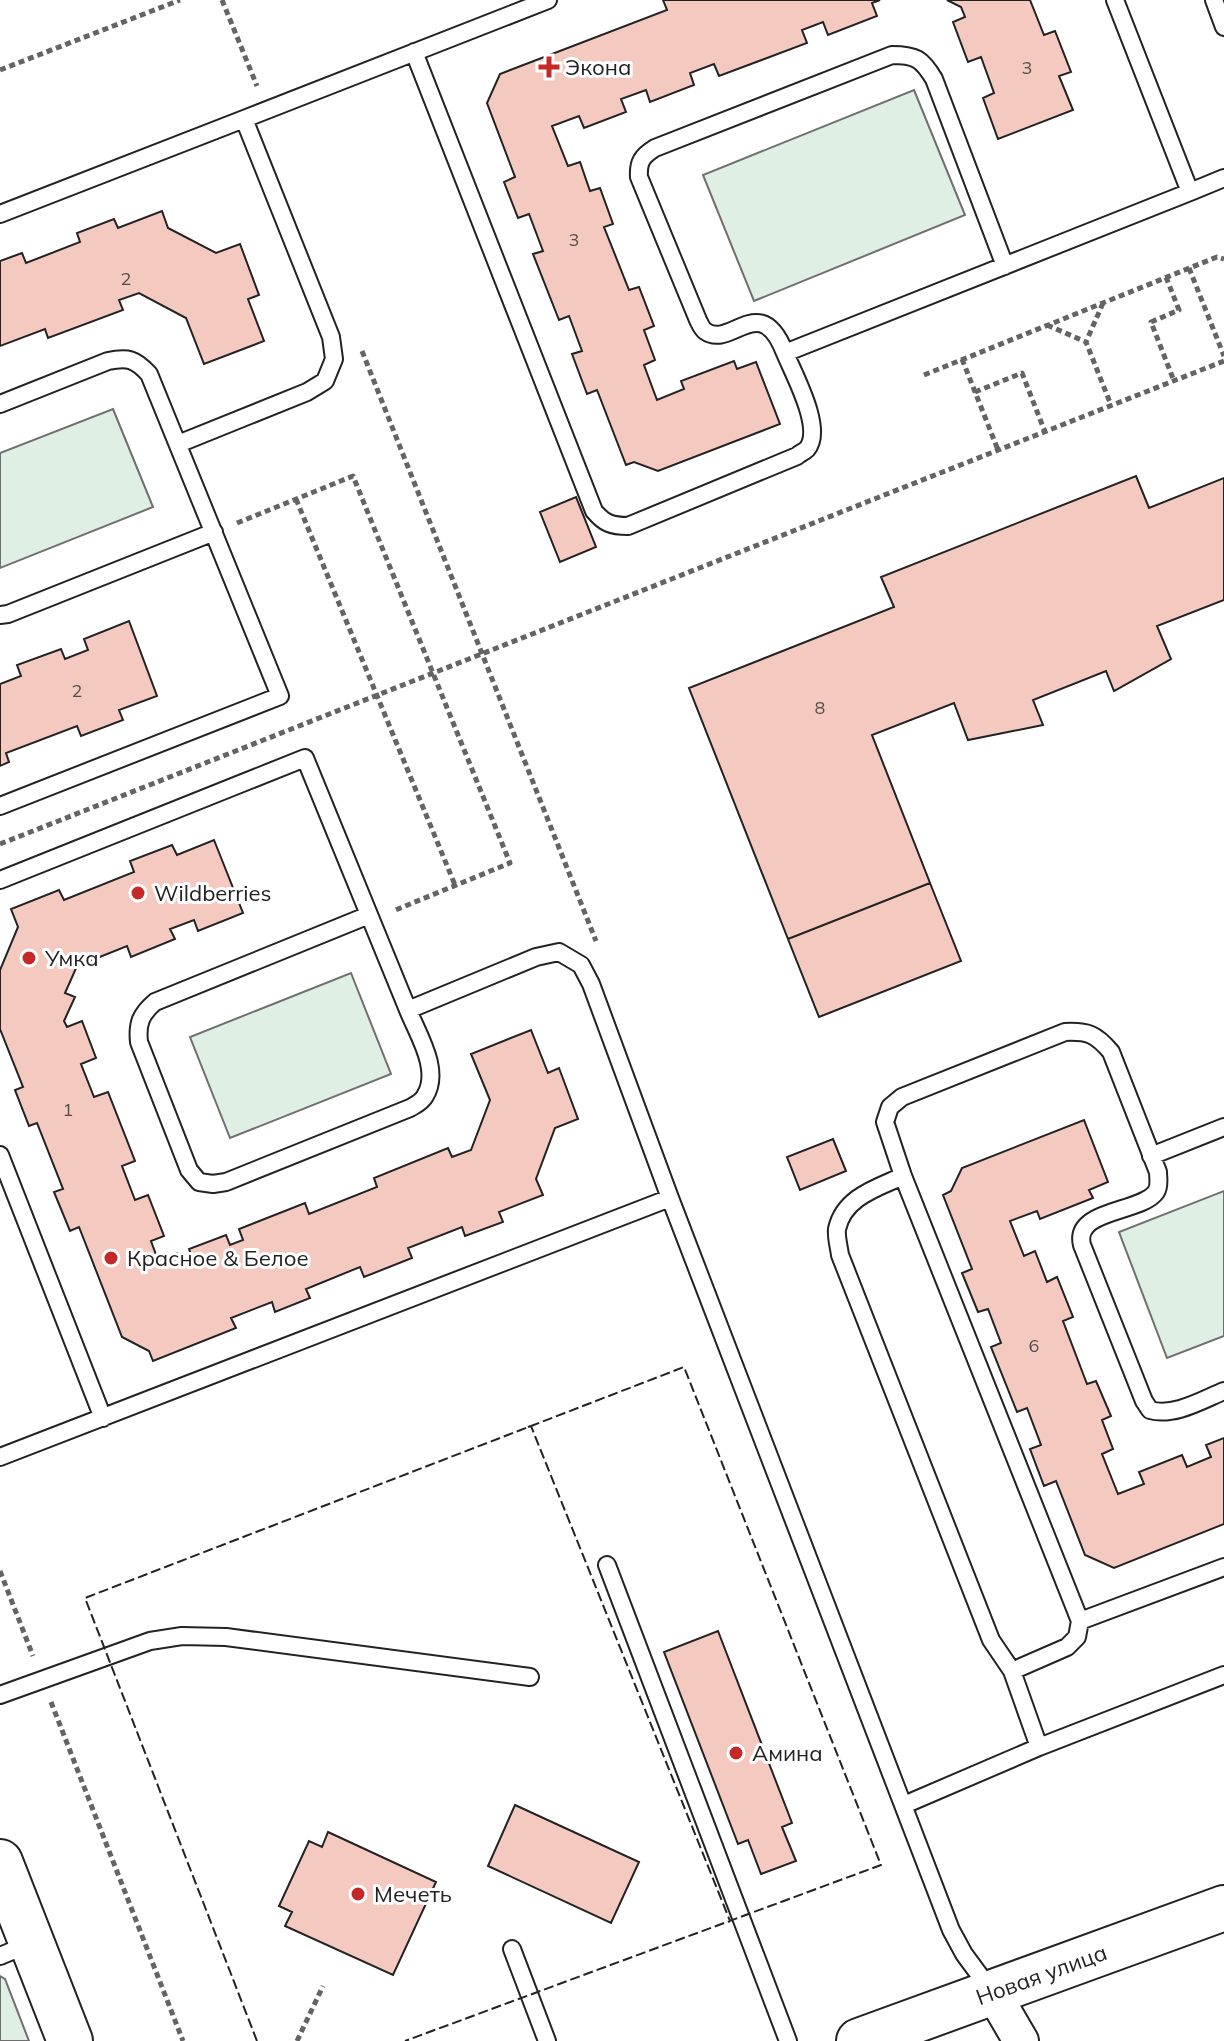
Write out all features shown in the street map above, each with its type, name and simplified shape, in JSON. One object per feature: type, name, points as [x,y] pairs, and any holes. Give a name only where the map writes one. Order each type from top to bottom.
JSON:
[{"type":"main road","points":[[0,1862],[16,1949],[70,2041]]},
{"type":"main road","name":"Новая улица","points":[[859,2041],[1224,1908]]},
{"type":"street","points":[[993,1993],[1021,2041]]},
{"type":"lane","points":[[0,214],[548,0]]},
{"type":"lane","points":[[1115,0],[1190,192]]},
{"type":"lane","points":[[1214,0],[1224,27]]},
{"type":"lane","points":[[414,52],[594,511],[603,522],[614,526],[628,526],[797,456],[808,448],[813,434],[811,418],[779,336],[770,327],[761,323],[748,324],[716,335],[705,331],[698,320],[639,177],[638,166],[644,155],[892,55],[907,55],[923,62],[934,79],[1005,266]]},
{"type":"lane","points":[[178,444],[307,392],[325,381],[334,359],[331,337],[244,119]]},
{"type":"lane","points":[[785,353],[1224,178]]},
{"type":"lane","points":[[0,404],[108,361],[123,358],[139,363],[149,374],[280,696],[0,806]]},
{"type":"lane","points":[[0,615],[214,532]]},
{"type":"lane","points":[[0,880],[305,758],[370,917],[408,1010],[429,1062],[432,1080],[424,1099],[410,1108],[226,1182],[213,1184],[199,1182],[189,1170],[139,1042],[137,1027],[142,1012],[155,1002],[370,917]]},
{"type":"lane","points":[[408,1010],[536,957],[559,952],[581,965],[591,984],[951,1930],[964,1954],[993,1993]]},
{"type":"lane","points":[[1012,1671],[1067,1647],[1077,1637],[1080,1621],[903,1176],[885,1122],[890,1107],[902,1097],[1065,1032],[1083,1031],[1100,1039],[1111,1052],[1158,1172],[1159,1182],[1156,1193],[1146,1199],[1085,1226],[1080,1236],[1082,1245],[1150,1410],[1171,1412],[1224,1391]]},
{"type":"lane","points":[[1151,1156],[1224,1127]]},
{"type":"lane","points":[[0,1155],[103,1418]]},
{"type":"lane","points":[[903,1176],[858,1196],[845,1211],[837,1231],[840,1255],[991,1640],[1012,1671],[1039,1747]]},
{"type":"lane","points":[[0,1457],[670,1198]]},
{"type":"lane","points":[[607,1565],[788,2041]]},
{"type":"lane","points":[[1080,1621],[1224,1567]]},
{"type":"lane","points":[[0,1695],[150,1641],[182,1636],[226,1637],[530,1677]]},
{"type":"lane","points":[[904,1805],[1039,1747],[1224,1675]]},
{"type":"lane","points":[[512,1949],[547,2041]]},
{"type":"path","points":[[0,70],[180,0]]},
{"type":"path","points":[[222,0],[266,110]]},
{"type":"path","points":[[924,375],[1217,257],[1224,259]]},
{"type":"path","points":[[0,844],[1224,359],[1189,268]]},
{"type":"path","points":[[1166,277],[1179,310],[1151,322],[1174,381]]},
{"type":"path","points":[[1103,302],[1086,342],[1111,405]]},
{"type":"path","points":[[1047,325],[1086,342]]},
{"type":"path","points":[[360,345],[599,950]]},
{"type":"path","points":[[962,359],[998,450]]},
{"type":"path","points":[[975,392],[1022,373],[1045,432]]},
{"type":"path","points":[[214,532],[353,476],[510,863],[370,917]]},
{"type":"path","points":[[296,499],[455,885]]},
{"type":"path","points":[[280,696],[305,758]]},
{"type":"path","points":[[0,1571],[183,2041]]},
{"type":"path","points":[[297,2041],[323,1986]]},
{"type":"green space","points":[[914,90],[965,215],[754,301],[703,175]]},
{"type":"green space","points":[[113,409],[153,507],[0,568],[0,453]]},
{"type":"green space","points":[[351,973],[391,1074],[230,1138],[190,1037]]},
{"type":"green space","points":[[1224,1191],[1224,1336],[1167,1358],[1119,1232]]},
{"type":"green space","points":[[0,1976],[5,1979],[29,2041],[0,2041]]},
{"type":"building","points":[[663,0],[880,0],[872,3],[877,16],[828,35],[823,22],[802,30],[807,43],[719,76],[714,64],[690,73],[694,85],[650,102],[646,90],[621,99],[626,112],[584,128],[579,116],[552,126],[568,166],[580,162],[590,191],[600,188],[613,224],[604,227],[629,290],[639,287],[654,326],[644,330],[655,360],[644,365],[657,400],[684,389],[681,381],[734,361],[737,369],[756,362],[780,424],[658,471],[634,462],[626,465],[597,390],[587,394],[572,354],[582,351],[569,316],[559,320],[533,254],[543,251],[529,214],[518,218],[504,182],[515,177],[487,103],[500,74],[667,10]]},
{"type":"building","points":[[947,0],[1030,0],[1044,35],[1055,31],[1071,72],[1059,76],[1073,110],[998,139],[983,98],[994,93],[981,57],[968,62],[953,22],[965,17],[961,7]]},
{"type":"building","points":[[162,211],[168,228],[216,253],[240,244],[259,295],[248,299],[264,341],[204,364],[186,318],[139,293],[119,300],[123,310],[48,338],[45,329],[0,346],[0,261],[22,253],[26,263],[80,242],[77,233],[114,219],[118,228]]},
{"type":"building","points":[[1136,476],[1149,508],[1224,478],[1224,600],[1157,626],[1171,659],[1114,691],[1106,671],[1033,700],[1043,725],[968,740],[954,703],[872,735],[930,883],[788,939],[689,688],[894,607],[881,577]]},
{"type":"building","points":[[576,497],[596,547],[560,562],[540,512]]},
{"type":"building","points":[[129,621],[157,696],[119,710],[123,720],[81,736],[77,726],[6,753],[9,762],[0,766],[0,684],[21,676],[17,665],[61,649],[65,659],[88,650],[84,639]]},
{"type":"building","points":[[214,840],[243,913],[198,931],[194,920],[170,929],[175,939],[131,957],[127,946],[77,966],[65,993],[75,997],[64,1021],[67,1027],[82,1021],[96,1058],[81,1064],[94,1097],[108,1092],[135,1161],[122,1166],[135,1200],[148,1195],[164,1236],[151,1241],[158,1260],[177,1253],[181,1265],[193,1260],[189,1249],[226,1235],[230,1245],[243,1240],[239,1229],[305,1203],[309,1214],[377,1187],[374,1178],[448,1148],[452,1157],[471,1150],[490,1100],[471,1054],[531,1030],[548,1073],[559,1068],[578,1119],[555,1128],[536,1179],[543,1195],[499,1212],[503,1222],[465,1236],[462,1227],[408,1248],[412,1258],[364,1277],[360,1267],[306,1289],[310,1298],[275,1312],[272,1302],[231,1318],[236,1328],[153,1361],[149,1351],[122,1337],[79,1227],[70,1231],[54,1192],[63,1189],[37,1123],[29,1126],[15,1090],[23,1087],[0,1029],[0,970],[18,927],[11,909],[59,890],[64,900],[134,872],[130,861],[172,845],[177,855]]},
{"type":"building","points":[[930,883],[961,961],[819,1017],[788,939]]},
{"type":"building","points":[[1084,1120],[1108,1182],[1089,1190],[1093,1198],[1040,1219],[1037,1211],[1010,1221],[1024,1256],[1035,1251],[1047,1282],[1057,1277],[1073,1317],[1063,1321],[1087,1384],[1096,1381],[1111,1416],[1102,1420],[1113,1449],[1102,1454],[1118,1494],[1144,1484],[1139,1472],[1182,1455],[1187,1467],[1211,1457],[1206,1445],[1224,1438],[1224,1524],[1114,1568],[1085,1555],[1056,1481],[1044,1486],[1030,1449],[1041,1445],[1027,1408],[1017,1412],[991,1347],[1001,1343],[988,1309],[978,1312],[962,1273],[972,1269],[943,1195],[951,1191],[962,1168]]},
{"type":"building","points":[[833,1139],[846,1171],[800,1190],[787,1157]]},
{"type":"building","points":[[718,1631],[792,1823],[782,1827],[796,1861],[761,1874],[748,1840],[738,1844],[664,1652]]},
{"type":"building","points":[[515,1805],[639,1862],[611,1923],[488,1866]]},
{"type":"building","name":"Мечеть","points":[[328,1832],[436,1882],[393,1975],[285,1926],[292,1912],[279,1906],[309,1841],[322,1847]]},
{"type":"fence","points":[[257,2041],[85,1598],[684,1367],[881,1865],[405,2041]]},
{"type":"fence","points":[[528,1427],[531,1426],[728,1922]]},
{"type":"place","name":"Экона","points":[[549,67]]},
{"type":"place","name":"Wildberries","points":[[138,893]]},
{"type":"place","name":"Умка","points":[[29,958]]},
{"type":"place","name":"Красное & Белое","points":[[111,1258]]},
{"type":"place","name":"Амина","points":[[736,1753]]},
{"type":"place","name":"Мечеть","points":[[358,1894]]}]
